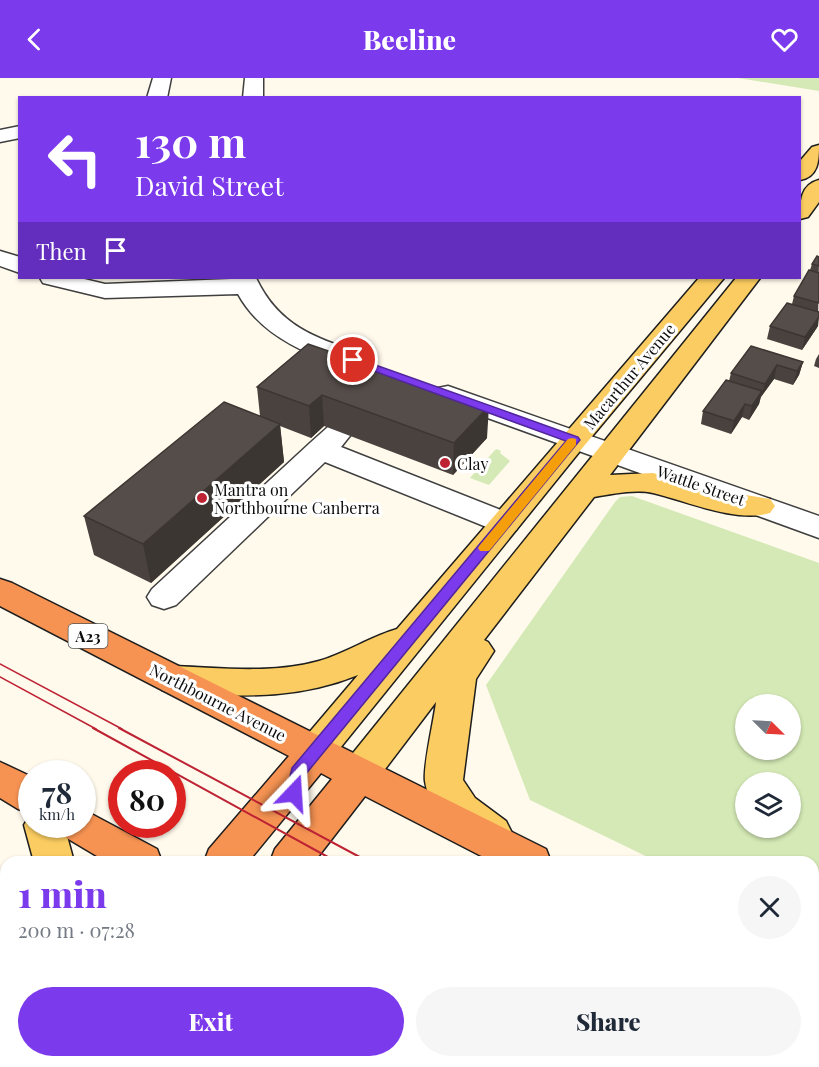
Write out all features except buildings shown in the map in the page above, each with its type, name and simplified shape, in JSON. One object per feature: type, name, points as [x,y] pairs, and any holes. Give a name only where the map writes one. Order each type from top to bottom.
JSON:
[{"type":"highway","name":"Northbourne Avenue","points":[[0,591],[175,680],[307,763],[359,774],[518,856]]},
{"type":"highway","points":[[296,856],[290,814],[307,763]]},
{"type":"highway","name":"Macarthur Avenue","points":[[229,856],[307,763]]},
{"type":"highway","points":[[298,856],[359,774]]},
{"type":"highway","points":[[0,778],[18,789]]},
{"type":"highway","points":[[96,835],[132,856]]},
{"type":"main road","points":[[801,173],[819,151]]},
{"type":"main road","name":"Macarthur Avenue","points":[[359,774],[583,488],[589,445],[711,279]]},
{"type":"main road","name":"Macarthur Avenue","points":[[307,763],[506,523],[589,445],[747,279]]},
{"type":"main road","points":[[583,488],[624,483],[653,483],[700,498],[759,506]]},
{"type":"main road","points":[[512,579],[482,643],[458,676],[444,780],[451,798],[461,810],[522,856]]},
{"type":"main road","points":[[175,680],[303,679],[351,663],[411,637]]},
{"type":"main road","points":[[48,838],[52,856]]},
{"type":"street","points":[[158,96],[162,78]]},
{"type":"street","points":[[253,96],[254,78]]},
{"type":"street","points":[[0,136],[18,132]]},
{"type":"street","points":[[0,258],[18,265]]},
{"type":"street","points":[[56,279],[105,291],[245,282],[252,300],[260,311],[284,331],[323,349],[381,370]]},
{"type":"street","name":"Wattle Street","points":[[419,384],[819,527]]},
{"type":"street","points":[[164,597],[330,441],[506,523]]},
{"type":"green space","points":[[738,78],[819,78],[819,91]]},
{"type":"green space","points":[[496,449],[510,461],[489,485],[470,478]]},
{"type":"green space","points":[[632,496],[819,563],[819,856],[646,856],[530,800],[486,685],[620,497]]},
{"type":"tram line","points":[[0,664],[122,729]]},
{"type":"tram line","points":[[0,677],[96,729]]},
{"type":"tram line","points":[[93,728],[326,856]]},
{"type":"tram line","points":[[119,728],[358,856]]},
{"type":"slow traffic","points":[[484,548],[572,442]]},
{"type":"place","name":"Clay","points":[[445,463]]},
{"type":"place","name":"Mantra on Northbourne Canberra","points":[[202,498]]},
{"type":"route","points":[[294,793],[298,773],[574,440],[353,360]]}]
